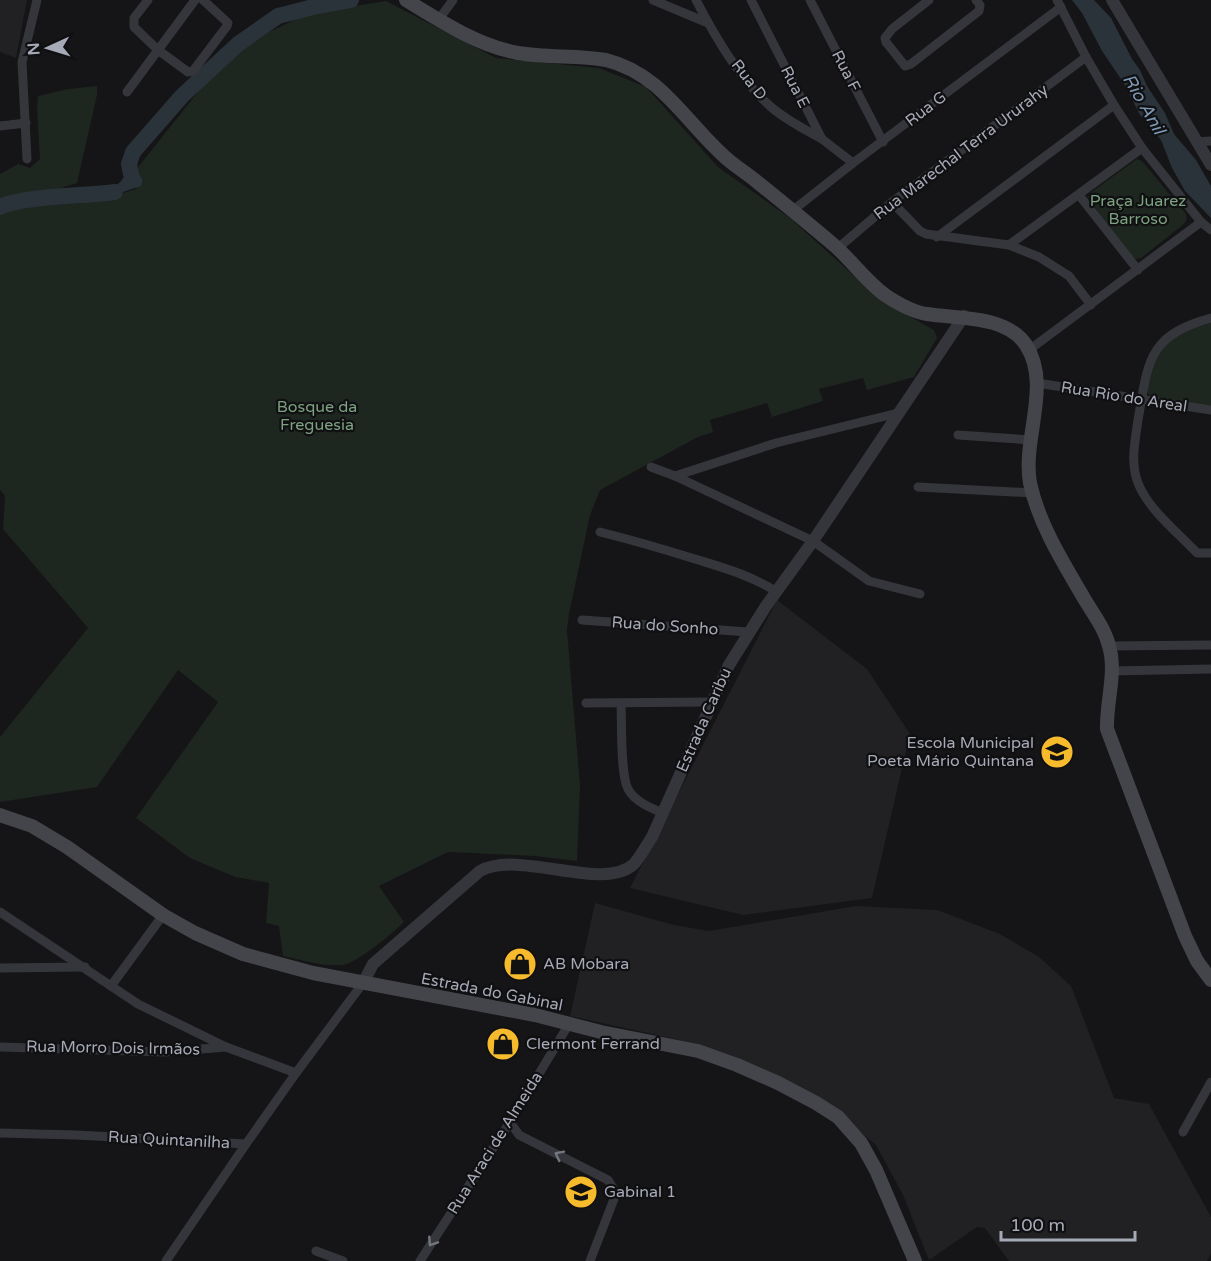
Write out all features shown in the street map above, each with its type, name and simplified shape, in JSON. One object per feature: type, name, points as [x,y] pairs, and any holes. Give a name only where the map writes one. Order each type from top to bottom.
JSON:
[{"type":"main road","points":[[406,0],[439,19],[500,48],[528,54],[606,60],[619,63],[646,76],[728,160],[837,249],[872,284],[900,304],[926,314],[964,316],[990,323],[1014,333],[1025,344],[1036,369],[1037,383],[1029,459],[1030,483],[1038,509],[1057,552],[1104,631],[1110,646],[1111,671],[1106,710],[1107,729],[1113,750],[1185,936],[1197,961],[1211,980]]},
{"type":"main road","name":"Estrada do Gabinal","points":[[0,815],[32,826],[67,847],[163,915],[195,933],[243,954],[313,972],[535,1015],[698,1051],[778,1083],[838,1117],[861,1143],[876,1170],[915,1261]]},
{"type":"street","points":[[27,159],[22,62],[37,0]]},
{"type":"street","points":[[148,0],[134,18],[134,27],[140,35],[184,70],[193,71],[228,23],[203,0]]},
{"type":"street","points":[[127,92],[195,0]]},
{"type":"street","points":[[439,19],[453,0]]},
{"type":"street","points":[[653,0],[708,23]]},
{"type":"street","name":"Rua D","points":[[696,0],[736,66],[765,101],[784,117],[822,139]]},
{"type":"street","name":"Rua E","points":[[751,0],[822,139],[853,163]]},
{"type":"street","name":"Rua F","points":[[810,0],[883,142]]},
{"type":"street","points":[[929,0],[892,29],[885,38],[905,66],[911,64],[979,11],[980,5],[976,0]]},
{"type":"street","points":[[1112,0],[1211,165]]},
{"type":"street","points":[[1059,4],[1086,57],[1142,148],[1201,222],[1211,230]]},
{"type":"street","name":"Rua G","points":[[792,211],[1059,4]]},
{"type":"street","name":"Rua Marechal Terra Ururahy","points":[[837,249],[892,202],[1086,57]]},
{"type":"street","points":[[937,237],[1114,105]]},
{"type":"street","points":[[0,126],[26,123]]},
{"type":"street","points":[[1196,142],[1211,141]]},
{"type":"street","points":[[1009,245],[1142,148]]},
{"type":"street","points":[[1079,195],[1138,270]]},
{"type":"street","points":[[892,202],[920,231],[937,237],[1009,245],[1054,266],[1069,276],[1091,304]]},
{"type":"street","points":[[1029,350],[1201,222]]},
{"type":"street","name":"Estrada Caribu","points":[[363,982],[373,964],[480,871],[490,865],[506,864],[589,874],[604,874],[632,866],[642,854],[663,813],[711,702],[748,633],[813,541],[964,316]]},
{"type":"street","points":[[1211,318],[1193,323],[1175,332],[1161,344],[1151,359],[1144,378],[1132,456],[1138,484],[1147,501],[1197,553],[1203,555],[1211,553]]},
{"type":"street","name":"Rua Rio do Areal","points":[[1037,383],[1211,410]]},
{"type":"street","points":[[675,476],[776,443],[898,413]]},
{"type":"street","points":[[958,435],[1031,440]]},
{"type":"street","points":[[651,467],[813,541],[869,581],[921,594]]},
{"type":"street","points":[[918,487],[1034,493]]},
{"type":"street","points":[[600,532],[650,544],[739,572],[777,592]]},
{"type":"street","name":"Rua do Sonho","points":[[582,620],[748,633]]},
{"type":"street","points":[[1110,646],[1211,645]]},
{"type":"street","points":[[1111,671],[1211,669]]},
{"type":"street","points":[[586,703],[711,702]]},
{"type":"street","points":[[621,704],[624,764],[628,789],[636,798],[663,813]]},
{"type":"street","points":[[0,912],[138,1004],[226,1047],[296,1073]]},
{"type":"street","points":[[111,986],[163,915]]},
{"type":"street","points":[[0,968],[85,967]]},
{"type":"street","name":"Rua Quintanilha","points":[[0,1133],[246,1144],[363,982]]},
{"type":"street","name":"Rua Araci de Almeida","points":[[420,1261],[510,1122],[569,1024]]},
{"type":"street","name":"Rua Morro Dois Irmãos","points":[[0,1047],[165,1052],[226,1047]]},
{"type":"street","points":[[1183,1132],[1211,1082]]},
{"type":"street","points":[[510,1122],[519,1135],[608,1180],[613,1188],[615,1199],[590,1261]]},
{"type":"street","points":[[500,1137],[519,1135]]},
{"type":"street","points":[[166,1261],[246,1144]]},
{"type":"street","points":[[316,1251],[343,1261]]},
{"type":"shaded area","points":[[0,0],[27,0],[16,58],[0,52]]},
{"type":"shaded area","points":[[777,600],[867,669],[910,734],[872,898],[743,915],[630,888]]},
{"type":"shaded area","points":[[595,903],[674,925],[709,931],[856,906],[937,910],[1000,934],[1039,957],[1071,986],[1114,1098],[1149,1104],[1211,1217],[1211,1253],[1207,1261],[1009,1261],[985,1228],[977,1227],[929,1260],[903,1195],[876,1145],[840,1115],[778,1077],[693,1043],[570,1016]]},
{"type":"green space","name":"Bosque da Freguesia","points":[[386,1],[496,58],[599,68],[646,87],[718,167],[790,218],[882,301],[934,330],[937,338],[914,377],[867,390],[863,378],[819,389],[823,401],[772,417],[767,403],[710,420],[713,432],[698,437],[600,490],[590,515],[567,630],[580,785],[577,861],[535,856],[448,852],[379,886],[404,922],[357,959],[343,965],[328,965],[283,956],[279,926],[266,923],[269,883],[235,877],[190,858],[136,818],[218,702],[178,670],[97,787],[0,802],[0,737],[88,628],[3,529],[5,496],[0,490],[0,214],[22,204],[99,200],[136,189],[142,177],[135,171],[205,83],[252,40],[309,13]]},
{"type":"green space","points":[[97,86],[97,95],[77,183],[29,198],[0,212],[0,174],[18,164],[30,168],[40,159],[38,96],[68,89]]},
{"type":"green space","name":"Praça Juarez Barroso","points":[[1137,159],[1142,161],[1186,214],[1187,219],[1184,224],[1141,258],[1135,259],[1129,256],[1088,197],[1090,193]]},
{"type":"green space","points":[[1211,323],[1211,406],[1149,395],[1146,390],[1150,368],[1163,347],[1177,336],[1193,328]]},
{"type":"water","name":"Rio Anil","points":[[1072,0],[1094,0],[1111,18],[1147,86],[1165,113],[1174,134],[1196,160],[1211,186],[1211,218],[1185,191],[1172,168],[1161,140],[1140,115],[1123,82]]},
{"type":"water","points":[[133,152],[131,164],[141,176],[141,186],[99,200],[93,195],[112,188],[123,179],[127,160]]},
{"type":"waterway","points":[[131,174],[129,164],[133,152],[182,96],[238,44],[278,16],[351,0]]},
{"type":"waterway","points":[[0,207],[38,198],[115,192]]},
{"type":"place","name":"Escola Municipal Poeta Mário Quintana","points":[[1057,752]]},
{"type":"place","name":"AB Mobara","points":[[520,964]]},
{"type":"place","name":"Clermont Ferrand","points":[[503,1044]]},
{"type":"place","name":"Gabinal 1","points":[[581,1192]]}]
